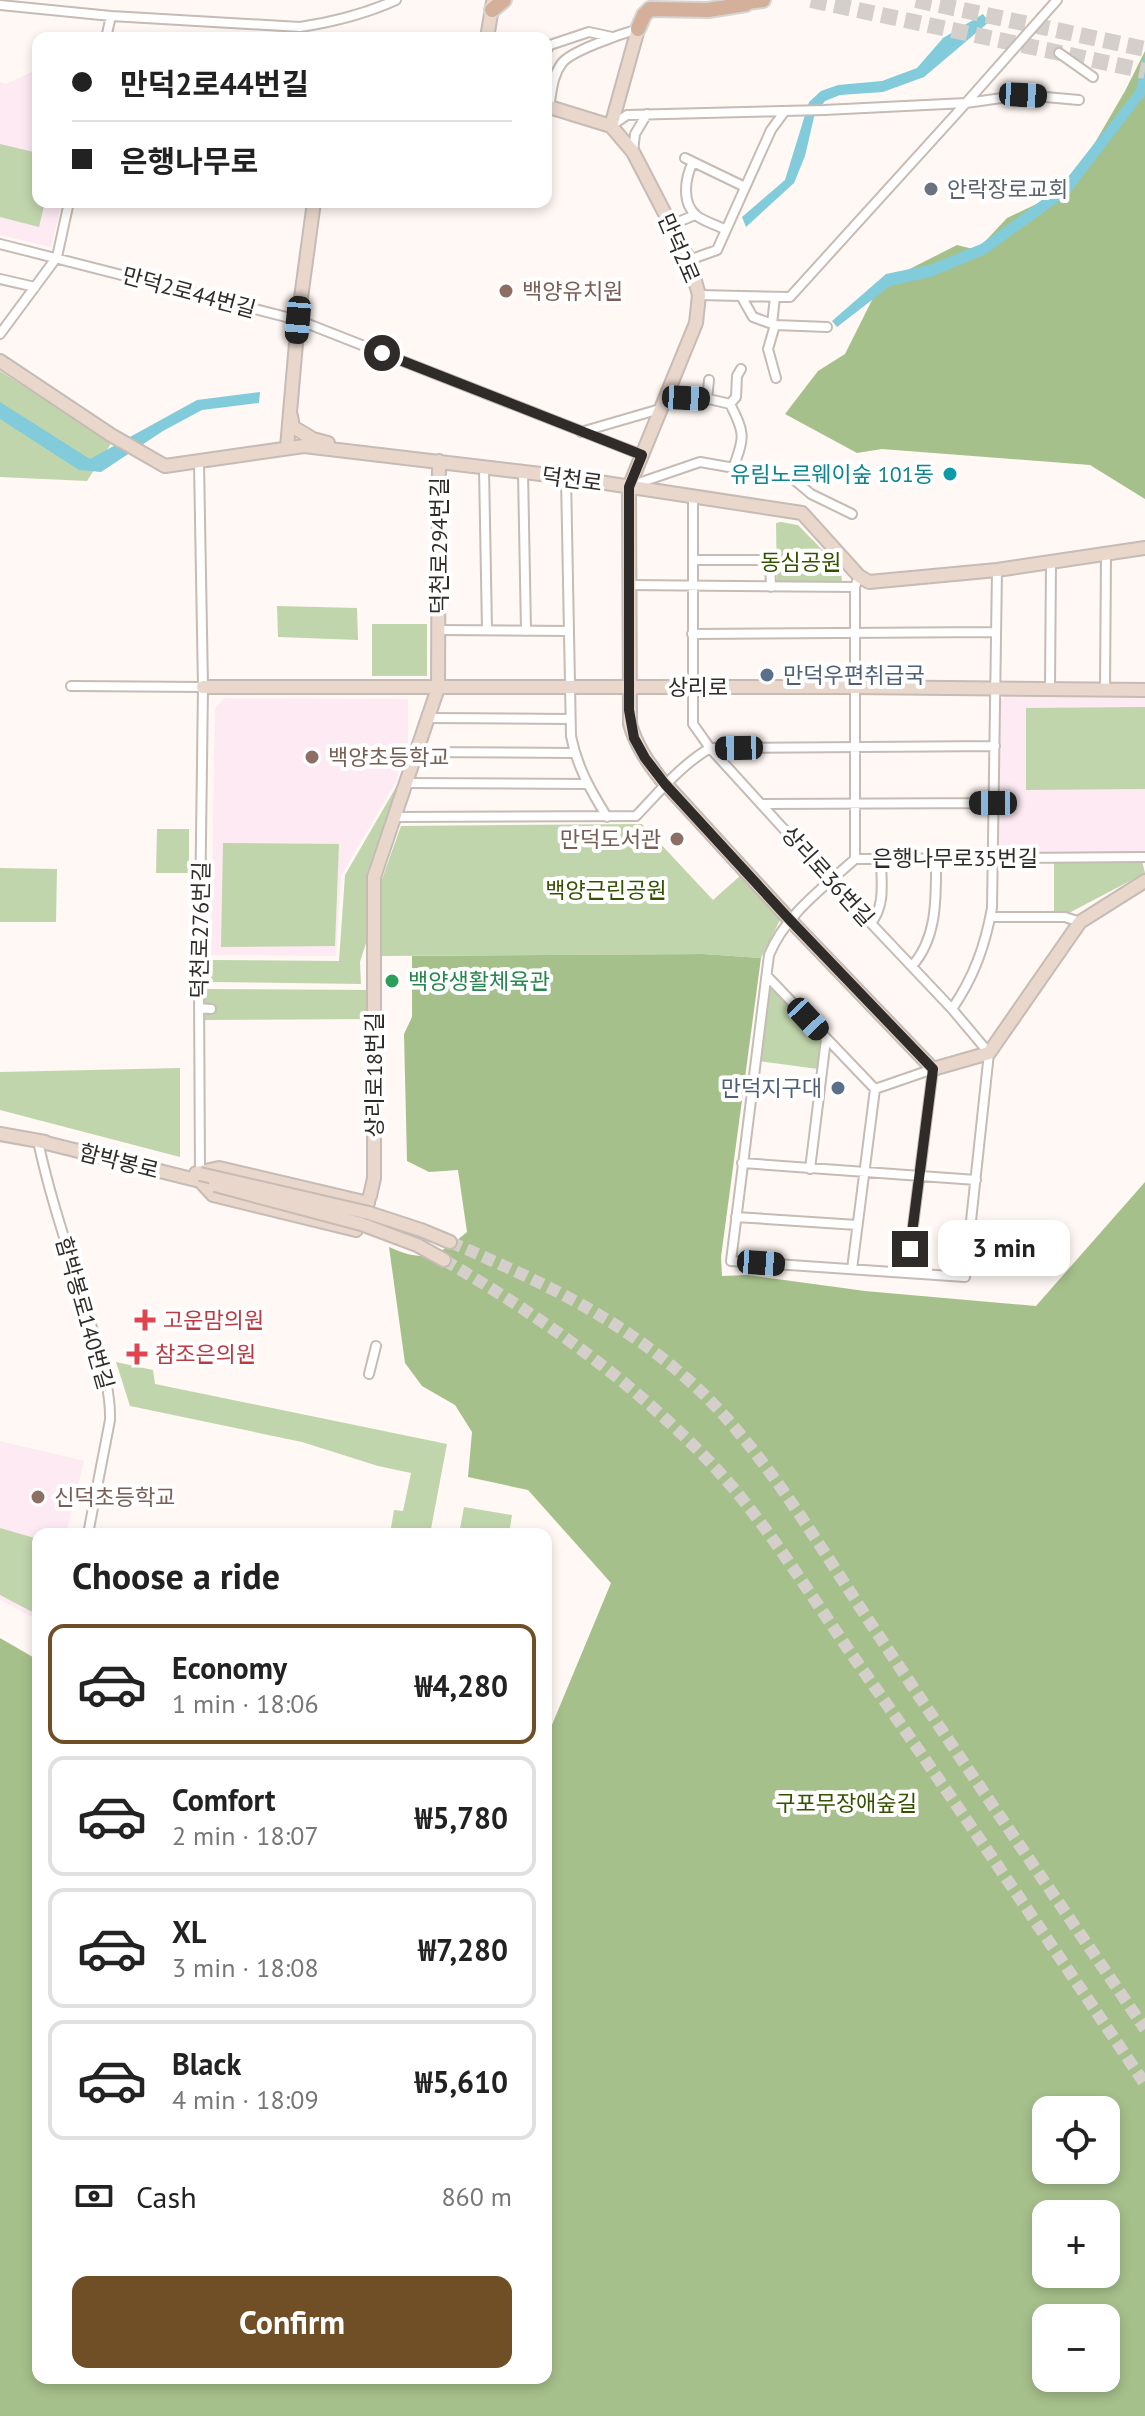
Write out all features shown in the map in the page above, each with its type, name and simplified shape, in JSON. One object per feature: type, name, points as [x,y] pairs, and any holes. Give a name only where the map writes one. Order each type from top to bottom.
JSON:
[{"type":"main road","points":[[491,3],[504,0]]},
{"type":"main road","points":[[703,0],[746,4]]},
{"type":"main road","points":[[638,29],[650,9],[708,10],[763,0]]},
{"type":"street","points":[[375,9],[388,0]]},
{"type":"street","points":[[0,5],[111,16],[300,27],[330,22],[396,0]]},
{"type":"street","points":[[699,295],[790,297],[1057,0]]},
{"type":"street","points":[[488,32],[491,3]]},
{"type":"street","points":[[107,32],[111,16]]},
{"type":"street","points":[[552,86],[563,60],[612,37],[638,29]]},
{"type":"street","points":[[611,126],[638,29]]},
{"type":"street","points":[[552,44],[589,32],[612,37]]},
{"type":"street","points":[[1059,53],[1093,77]]},
{"type":"street","points":[[611,126],[627,115],[966,103],[1023,95],[1079,100]]},
{"type":"street","points":[[552,107],[611,126]]},
{"type":"street","points":[[689,260],[717,250],[771,130],[785,111]]},
{"type":"street","points":[[633,152],[635,134],[647,114]]},
{"type":"street","name":"만덕2로","points":[[611,126],[633,152],[689,260],[699,295],[696,323],[629,487]]},
{"type":"street","points":[[726,230],[695,215],[686,190],[689,160],[745,187]]},
{"type":"street","points":[[0,334],[57,257],[68,208]]},
{"type":"street","points":[[287,447],[298,320],[313,208]]},
{"type":"street","points":[[671,225],[695,215]]},
{"type":"street","name":"만덕2로44번길","points":[[0,244],[298,320],[642,455]]},
{"type":"street","points":[[0,279],[35,287]]},
{"type":"street","points":[[741,296],[753,317],[773,324],[827,327]]},
{"type":"street","points":[[775,297],[768,349],[776,378]]},
{"type":"street","name":"덕천로","points":[[0,361],[111,435],[165,466],[304,446],[566,477],[802,513],[857,582]]},
{"type":"street","points":[[730,404],[736,397],[737,376],[741,369]]},
{"type":"street","points":[[707,399],[709,380]]},
{"type":"street","points":[[581,432],[663,403],[707,399],[730,404]]},
{"type":"street","points":[[730,404],[742,429],[741,447],[733,468]]},
{"type":"street","points":[[290,413],[293,427],[313,439],[359,451]]},
{"type":"street","name":"덕천로294번길","points":[[438,688],[439,461]]},
{"type":"street","points":[[852,514],[811,494],[792,478],[700,462],[629,487],[630,724],[645,758],[665,784],[933,1069]]},
{"type":"street","name":"덕천로276번길","points":[[199,463],[203,687],[200,1177]]},
{"type":"street","points":[[484,468],[487,630]]},
{"type":"street","points":[[523,472],[526,631]]},
{"type":"street","points":[[566,477],[569,687],[574,753],[587,784],[607,817]]},
{"type":"street","name":"상리로36번길","points":[[693,497],[693,724],[710,748],[989,1053]]},
{"type":"street","points":[[628,585],[771,587],[869,582],[997,570],[1145,548]]},
{"type":"street","points":[[1105,689],[1106,554]]},
{"type":"street","points":[[693,560],[770,560],[771,587]]},
{"type":"street","points":[[1050,688],[1051,562]]},
{"type":"street","points":[[952,1009],[977,966],[991,917],[997,570]]},
{"type":"street","points":[[855,859],[857,582]]},
{"type":"street","name":"덕천로294번길","points":[[438,630],[568,631]]},
{"type":"street","points":[[692,634],[996,632]]},
{"type":"street","points":[[71,686],[203,687]]},
{"type":"street","name":"상리로","points":[[203,687],[996,687],[1145,690]]},
{"type":"street","name":"상리로18번길","points":[[200,1177],[213,1195],[356,1230],[368,1203],[374,1178],[374,877],[438,688]]},
{"type":"street","points":[[428,718],[570,719]]},
{"type":"street","points":[[395,817],[636,816],[665,784],[710,748],[995,746]]},
{"type":"street","points":[[417,752],[574,753]]},
{"type":"street","points":[[407,783],[587,784]]},
{"type":"street","points":[[763,804],[993,803]]},
{"type":"street","name":"은행나무로35번길","points":[[852,1269],[731,1261],[774,942],[790,920],[855,859],[1145,857]]},
{"type":"street","points":[[871,923],[878,915],[881,903],[881,859]]},
{"type":"street","points":[[912,966],[926,945],[931,930],[936,904],[936,859]]},
{"type":"street","points":[[875,1089],[852,1269],[965,1277],[989,1053],[1080,922],[1145,881]]},
{"type":"street","points":[[991,917],[1065,917],[1080,922]]},
{"type":"street","points":[[767,976],[875,1089]]},
{"type":"street","points":[[199,1008],[211,1009]]},
{"type":"street","points":[[810,1169],[826,1039]]},
{"type":"street","points":[[875,1089],[989,1053]]},
{"type":"street","points":[[907,1273],[933,1069]]},
{"type":"street","name":"함박봉로","points":[[0,1134],[200,1177]]},
{"type":"street","name":"함박봉로140번길","points":[[38,1141],[44,1172],[95,1341],[111,1406],[89,1528]]},
{"type":"street","points":[[742,1163],[976,1180]]},
{"type":"street","points":[[200,1177],[219,1168],[368,1203]]},
{"type":"street","points":[[200,1177],[356,1210],[450,1242]]},
{"type":"street","points":[[200,1177],[346,1219],[417,1245],[444,1260]]},
{"type":"street","points":[[736,1217],[857,1225]]},
{"type":"street","points":[[369,1374],[376,1346]]},
{"type":"shaded area","points":[[32,72],[32,208],[61,208],[51,247],[0,235],[0,82],[6,84]]},
{"type":"shaded area","points":[[1007,694],[1145,694],[1145,852],[1001,855],[997,846],[1001,701]]},
{"type":"shaded area","points":[[224,698],[408,699],[408,741],[396,782],[341,876],[336,956],[211,955],[215,708]]},
{"type":"shaded area","name":"신덕초등학교","points":[[0,1441],[84,1461],[67,1528],[32,1528],[32,1617],[0,1600]]},
{"type":"green space","points":[[1145,51],[1145,499],[1090,465],[882,449],[857,453],[785,414],[818,371],[845,354],[880,284],[957,245],[977,250],[1007,218],[1068,189]]},
{"type":"green space","points":[[0,144],[32,152],[32,208],[44,208],[39,227],[0,217]]},
{"type":"green space","points":[[0,371],[112,442],[87,481],[0,477]]},
{"type":"green space","name":"동심공원","points":[[776,523],[798,525],[841,569],[842,582],[837,585],[777,585]]},
{"type":"green space","points":[[277,606],[357,608],[358,640],[278,637]]},
{"type":"green space","points":[[372,624],[427,624],[427,676],[372,676]]},
{"type":"green space","points":[[1145,707],[1145,789],[1026,790],[1026,708]]},
{"type":"green space","points":[[399,782],[367,873],[366,943],[360,962],[361,984],[211,982],[211,960],[339,961],[345,875]]},
{"type":"green space","name":"백양근린공원","points":[[642,824],[713,900],[741,875],[781,918],[761,958],[703,954],[380,956],[382,879],[401,826]]},
{"type":"green space","points":[[157,829],[189,829],[189,873],[156,873]]},
{"type":"green space","points":[[223,843],[339,844],[335,946],[221,947]]},
{"type":"green space","points":[[1142,861],[1145,873],[1069,913],[1054,913],[1054,862]]},
{"type":"green space","points":[[0,868],[57,869],[56,922],[0,922]]},
{"type":"green space","name":"구포무장애숲길","points":[[703,954],[761,958],[721,1257],[722,1276],[748,1275],[865,1291],[1036,1306],[1145,1182],[1145,2416],[0,2416],[0,1638],[32,1657],[32,2384],[552,2384],[552,1725],[611,1583],[528,1490],[468,1477],[472,1432],[455,1405],[422,1386],[405,1363],[389,1247],[412,1255],[430,1255],[467,1232],[458,1170],[429,1172],[407,1161],[404,1034],[412,1017],[412,956]]},
{"type":"green space","points":[[769,988],[775,989],[821,1037],[818,1069],[758,1061]]},
{"type":"green space","points":[[205,989],[374,990],[374,1019],[205,1020]]},
{"type":"green space","points":[[180,1068],[180,1157],[0,1110],[0,1072]]},
{"type":"green space","points":[[116,1362],[153,1370],[155,1384],[447,1444],[431,1528],[391,1528],[394,1510],[403,1511],[411,1473],[302,1442],[130,1406]]},
{"type":"green space","points":[[464,1507],[512,1515],[510,1528],[460,1528]]},
{"type":"green space","points":[[0,1528],[32,1537],[32,1612],[0,1595]]},
{"type":"water","points":[[983,14],[989,22],[924,77],[883,92],[840,95],[825,101],[814,117],[805,156],[794,183],[746,227],[742,217],[785,180],[809,102],[821,91],[838,85],[882,81],[917,68],[943,38]]},
{"type":"water","points":[[1145,57],[1145,95],[1069,194],[986,254],[931,277],[890,286],[837,327],[832,321],[886,274],[929,265],[981,244],[1061,186],[1136,90]]},
{"type":"water","points":[[260,392],[259,403],[202,410],[163,431],[101,472],[79,470],[0,419],[0,402],[90,459],[197,400]]},
{"type":"tunnel","points":[[811,0],[1145,71]]},
{"type":"tunnel","points":[[916,0],[1145,49]]},
{"type":"tunnel","points":[[450,1242],[548,1287],[608,1320],[666,1361],[720,1411],[792,1503],[1145,2029]]},
{"type":"tunnel","points":[[444,1260],[549,1326],[613,1374],[704,1456],[746,1503],[784,1554],[1145,2084]]},
{"type":"place","name":"안락장로교회","points":[[931,189]]},
{"type":"place","name":"백양유치원","points":[[506,291]]},
{"type":"place","name":"유림노르웨이숲 101동","points":[[950,474]]},
{"type":"place","name":"만덕우편취급국","points":[[767,675]]},
{"type":"place","name":"백양초등학교","points":[[312,757]]},
{"type":"place","name":"만덕도서관","points":[[677,839]]},
{"type":"place","name":"백양생활체육관","points":[[392,981]]},
{"type":"place","name":"만덕지구대","points":[[838,1088]]},
{"type":"place","name":"고운맘의원","points":[[145,1320]]},
{"type":"place","name":"참조은의원","points":[[137,1354]]},
{"type":"place","name":"신덕초등학교","points":[[38,1497]]},
{"type":"route","points":[[382,353],[642,455],[629,487],[629,710],[634,738],[665,784],[933,1069],[910,1249]]}]
